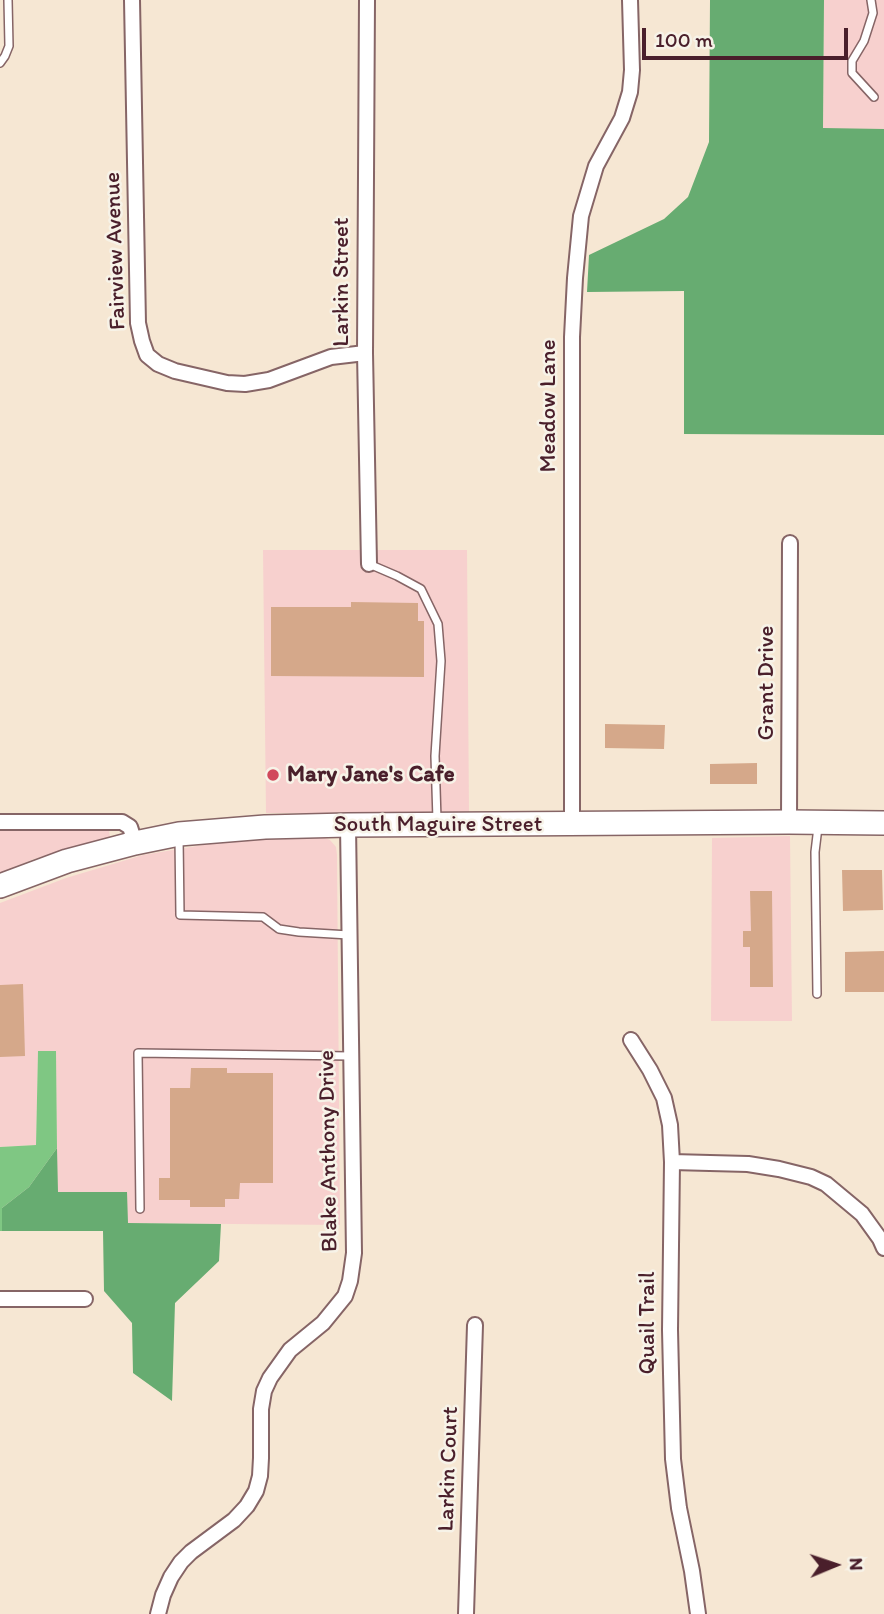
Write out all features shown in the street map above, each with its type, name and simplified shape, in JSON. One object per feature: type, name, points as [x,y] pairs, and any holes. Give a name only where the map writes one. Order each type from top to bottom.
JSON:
[{"type":"main road","name":"South Maguire Street","points":[[0,886],[67,861],[135,843],[179,834],[265,827],[789,822],[884,824]]},
{"type":"street","name":"Fairview Avenue","points":[[132,0],[138,323],[147,355],[158,365],[174,371],[227,383],[245,383],[269,380],[331,357],[365,353]]},
{"type":"street","name":"Larkin Street","points":[[367,0],[365,353],[369,564]]},
{"type":"street","name":"Meadow Lane","points":[[572,824],[572,337],[575,278],[581,216],[596,166],[631,92],[631,0]]},
{"type":"street","name":"Grant Drive","points":[[789,822],[790,543]]},
{"type":"street","points":[[0,822],[122,822],[130,827],[135,843]]},
{"type":"street","name":"Blake Anthony Drive","points":[[158,1614],[163,1595],[181,1562],[234,1520],[256,1491],[260,1476],[261,1409],[264,1391],[270,1378],[290,1350],[323,1323],[345,1296],[354,1253],[348,825]]},
{"type":"street","name":"Quail Trail","points":[[631,1040],[664,1098],[670,1125],[673,1459],[698,1614]]},
{"type":"street","points":[[672,1163],[748,1164],[811,1177],[826,1184],[862,1214],[884,1248]]},
{"type":"street","points":[[0,1299],[85,1298]]},
{"type":"street","name":"Larkin Court","points":[[466,1614],[475,1325]]},
{"type":"lane","points":[[0,63],[9,46],[8,0]]},
{"type":"lane","points":[[871,0],[873,13],[864,41],[852,61],[852,73],[874,97]]},
{"type":"lane","points":[[369,564],[421,589],[438,624],[441,661],[435,756],[437,825]]},
{"type":"lane","points":[[817,994],[815,852],[819,823]]},
{"type":"lane","points":[[179,834],[180,915],[263,916],[279,929],[349,935]]},
{"type":"lane","points":[[140,1209],[138,1053],[350,1056]]},
{"type":"shaded area","points":[[824,0],[884,0],[884,129],[823,129]]},
{"type":"shaded area","points":[[263,550],[467,550],[469,813],[266,813]]},
{"type":"shaded area","points":[[0,829],[109,830],[110,837],[34,859],[0,873]]},
{"type":"shaded area","points":[[790,836],[792,1021],[711,1021],[712,838]]},
{"type":"shaded area","points":[[322,837],[330,840],[336,847],[337,855],[340,1225],[127,1223],[127,1192],[57,1192],[56,1051],[38,1051],[36,1145],[0,1147],[0,903],[66,878],[143,855],[227,841]]},
{"type":"green space","points":[[710,0],[824,0],[823,128],[884,129],[884,435],[684,434],[684,291],[587,292],[589,255],[664,219],[688,197],[709,142]]},
{"type":"green space","points":[[38,1051],[56,1051],[57,1148],[29,1187],[2,1208],[0,1231],[0,1147],[36,1145]]},
{"type":"green space","points":[[57,1148],[58,1192],[127,1192],[128,1223],[221,1224],[219,1261],[175,1303],[172,1401],[133,1373],[132,1323],[104,1291],[103,1231],[2,1231],[2,1208],[29,1187]]},
{"type":"building","points":[[351,602],[418,603],[418,621],[424,621],[424,677],[271,676],[271,607],[351,607]]},
{"type":"building","points":[[605,724],[665,725],[664,749],[605,748]]},
{"type":"building","points":[[757,763],[757,784],[710,784],[710,764]]},
{"type":"building","points":[[842,870],[882,870],[883,910],[843,911]]},
{"type":"building","points":[[750,891],[772,891],[773,987],[750,987],[750,947],[743,947],[743,931],[751,931]]},
{"type":"building","points":[[884,951],[884,992],[845,992],[845,952]]},
{"type":"building","points":[[23,984],[25,1056],[0,1057],[0,985]]},
{"type":"building","points":[[191,1068],[227,1068],[227,1073],[273,1073],[273,1183],[240,1183],[239,1199],[225,1199],[225,1207],[190,1207],[190,1200],[159,1200],[159,1178],[170,1178],[170,1088],[190,1088]]},
{"type":"place","name":"Mary Jane's Cafe","points":[[273,775]]}]
